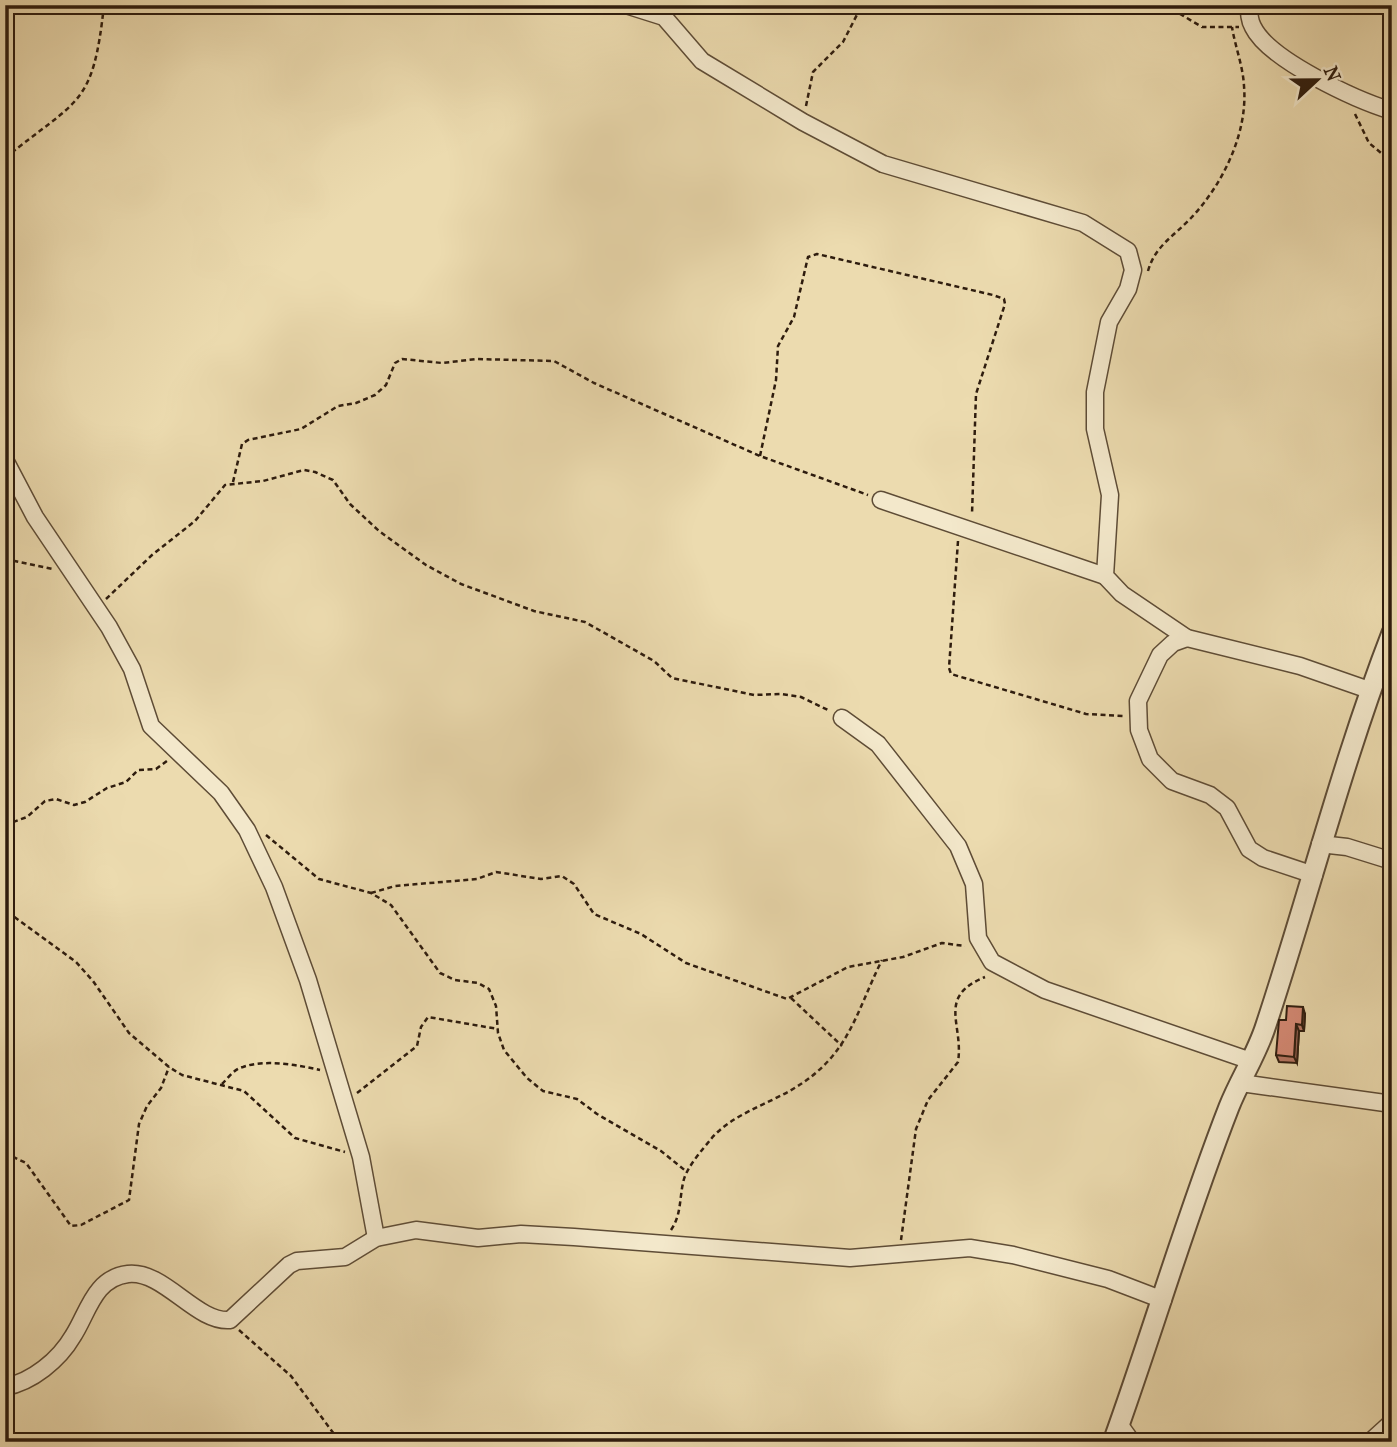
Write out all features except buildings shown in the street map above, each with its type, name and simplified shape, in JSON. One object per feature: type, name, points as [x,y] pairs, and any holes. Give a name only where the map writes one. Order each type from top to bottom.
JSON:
[{"type":"street","points":[[626,5],[664,17],[702,61],[858,152],[907,174],[1003,197],[1097,230],[1131,255],[1133,270],[1128,289],[1109,322],[1095,392],[1095,429],[1110,495],[1105,576]]},
{"type":"street","points":[[1249,5],[1253,27],[1259,36],[1287,59],[1348,94],[1392,111]]},
{"type":"street","points":[[5,460],[35,517],[96,607],[132,669],[151,726],[221,793],[247,830],[293,937],[346,1102],[361,1157],[376,1238]]},
{"type":"street","points":[[881,500],[1105,576],[1122,594],[1187,638],[1300,666],[1369,690]]},
{"type":"street","points":[[1132,1442],[1116,1433],[1229,1107],[1266,1027],[1369,690],[1384,672],[1392,633]]},
{"type":"street","points":[[1187,638],[1173,643],[1160,655],[1140,694],[1136,716],[1145,747],[1159,770],[1172,781],[1210,795],[1227,808],[1249,849],[1263,858],[1314,875]]},
{"type":"street","points":[[842,718],[878,744],[958,846],[974,884],[982,950],[992,962],[1045,990],[1251,1060]]},
{"type":"street","points":[[1320,844],[1347,847],[1392,861]]},
{"type":"street","points":[[1241,1083],[1392,1104]]},
{"type":"street","points":[[5,1387],[18,1385],[37,1374],[58,1355],[73,1337],[88,1304],[98,1291],[110,1281],[128,1274],[151,1279],[213,1318],[230,1320],[289,1265],[297,1261],[345,1257],[376,1238],[416,1230],[478,1238],[521,1234],[850,1258],[955,1248],[987,1250],[1108,1279],[1163,1300]]},
{"type":"street","points":[[1370,1442],[1392,1422]]},
{"type":"path","points":[[5,158],[79,100],[97,63],[104,5]]},
{"type":"path","points":[[803,122],[813,72],[843,42],[863,5]]},
{"type":"path","points":[[1165,5],[1202,27],[1253,27]]},
{"type":"path","points":[[1128,289],[1148,272],[1159,247],[1208,198],[1232,155],[1245,104],[1244,83],[1231,27]]},
{"type":"path","points":[[1348,94],[1369,143],[1392,162]]},
{"type":"path","points":[[760,456],[776,380],[778,346],[794,317],[807,257],[817,254],[1001,298],[1005,304],[976,394],[975,476],[965,528],[949,668],[951,674],[1086,714],[1105,717],[1136,716]]},
{"type":"path","points":[[233,482],[242,444],[248,440],[301,429],[338,406],[356,403],[375,395],[386,385],[395,363],[402,359],[442,363],[476,359],[554,361],[594,383],[760,456],[881,500]]},
{"type":"path","points":[[96,607],[152,555],[195,522],[220,488],[233,482],[263,481],[304,470],[333,480],[350,504],[379,531],[426,565],[461,584],[534,611],[585,622],[654,661],[672,678],[743,693],[801,697],[842,718]]},
{"type":"path","points":[[5,559],[34,563],[74,578]]},
{"type":"path","points":[[5,825],[27,817],[45,801],[56,799],[74,805],[85,802],[107,788],[126,782],[138,771],[156,769],[165,761],[191,764]]},
{"type":"path","points":[[260,831],[319,879],[371,893],[391,905],[440,973],[455,981],[478,983],[488,989],[496,1006],[498,1029],[506,1055],[534,1084],[543,1091],[577,1099],[597,1114],[661,1150],[687,1172]]},
{"type":"path","points":[[371,893],[395,886],[477,879],[496,872],[541,879],[562,876],[574,884],[594,914],[641,934],[686,963],[739,984],[791,998],[843,1046]]},
{"type":"path","points":[[5,903],[13,916],[76,962],[93,981],[129,1033],[169,1067],[182,1075],[222,1084],[251,1095],[295,1138],[361,1157]]},
{"type":"path","points":[[791,998],[837,970],[903,957],[942,943],[982,950]]},
{"type":"path","points":[[662,1243],[678,1216],[687,1172],[722,1128],[795,1087],[818,1071],[843,1046],[882,960]]},
{"type":"path","points":[[894,1255],[904,1231],[907,1183],[916,1129],[928,1100],[958,1062],[956,1014],[959,993],[979,979],[1005,969]]},
{"type":"path","points":[[346,1102],[417,1046],[421,1027],[428,1017],[498,1029]]},
{"type":"path","points":[[222,1084],[236,1070],[249,1066],[302,1066],[337,1074]]},
{"type":"path","points":[[5,1153],[26,1163],[71,1226],[81,1225],[124,1204],[131,1194],[139,1124],[147,1106],[161,1087],[169,1067]]},
{"type":"path","points":[[230,1320],[291,1376],[340,1442]]}]
